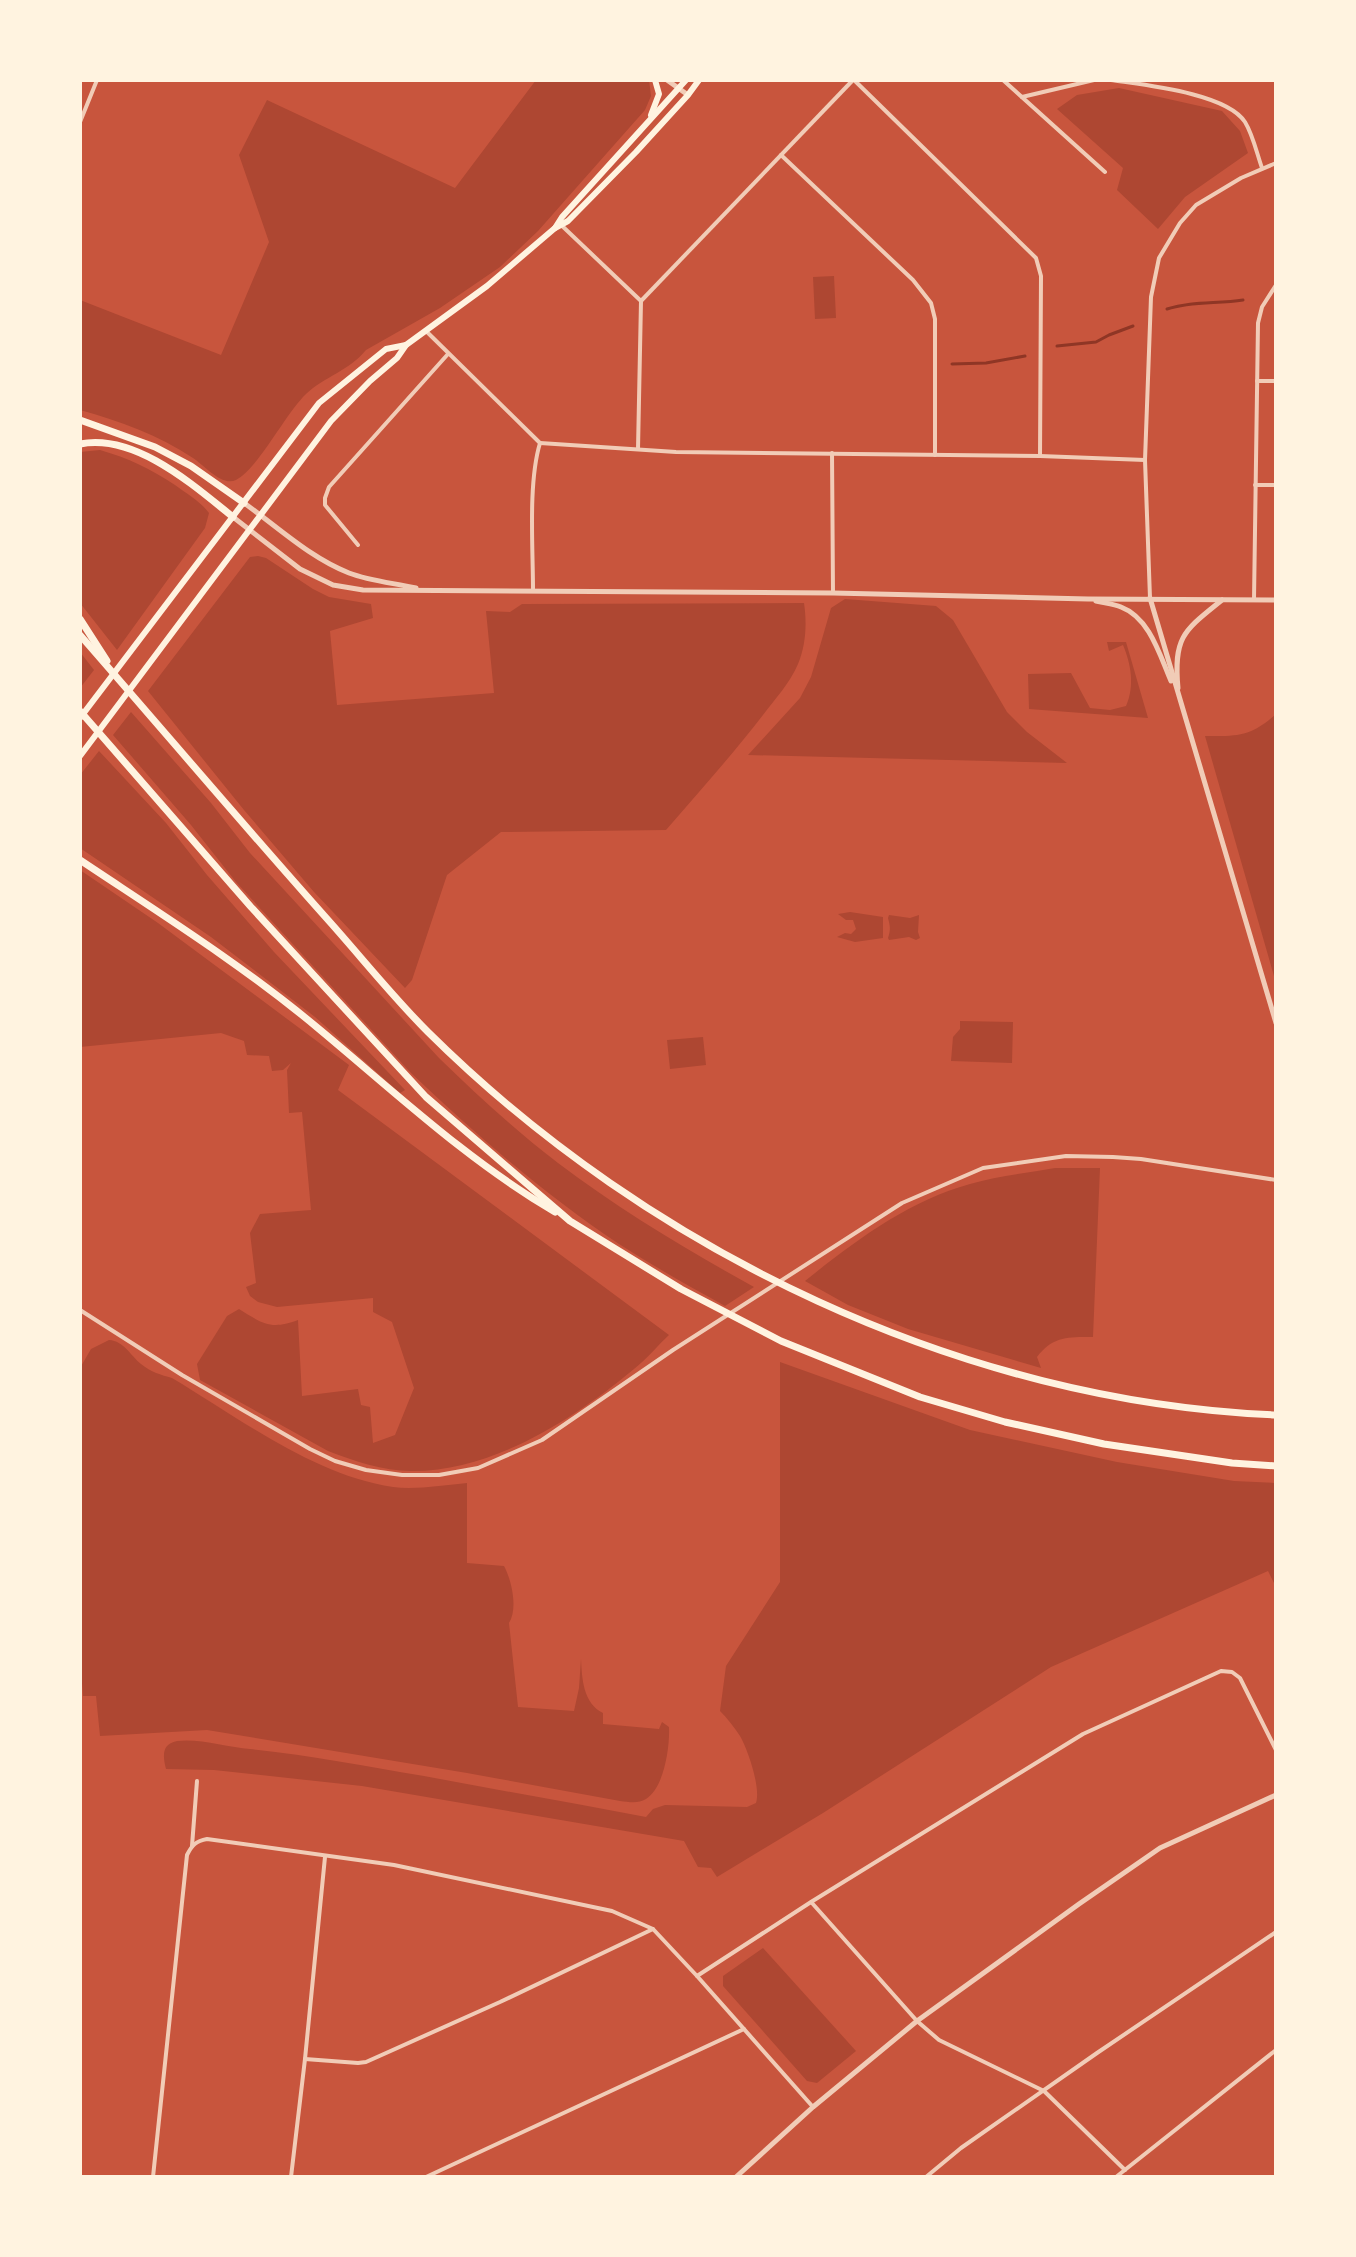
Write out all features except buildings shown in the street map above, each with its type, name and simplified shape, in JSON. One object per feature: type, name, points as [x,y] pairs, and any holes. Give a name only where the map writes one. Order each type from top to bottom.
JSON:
[{"type":"highway","points":[[80,420],[163,451],[191,466],[244,503]]},
{"type":"highway","points":[[80,444],[96,441],[123,447],[157,461],[197,487],[233,517]]},
{"type":"highway","points":[[80,619],[123,684]]},
{"type":"highway","points":[[80,635],[426,1030],[498,1098],[574,1158],[701,1241],[872,1325],[933,1349],[1071,1387],[1156,1403],[1276,1415]]},
{"type":"highway","points":[[80,711],[251,907],[426,1097],[570,1221]]},
{"type":"highway","points":[[80,860],[269,989],[462,1150],[529,1197],[681,1289],[767,1334],[920,1397],[1005,1422],[1104,1444],[1276,1466]]},
{"type":"main road","points":[[642,128],[658,98],[655,80]]},
{"type":"main road","points":[[558,225],[685,80]]},
{"type":"main road","points":[[80,756],[331,421],[397,358],[406,345],[487,286],[558,225],[636,152],[699,80]]},
{"type":"main road","points":[[80,718],[319,403],[386,349],[406,345]]},
{"type":"street","points":[[80,122],[97,80]]},
{"type":"street","points":[[667,80],[688,95]]},
{"type":"street","points":[[685,80],[694,88]]},
{"type":"street","points":[[638,449],[641,301],[853,80],[1036,258],[1041,276],[1040,456]]},
{"type":"street","points":[[1003,80],[1105,172]]},
{"type":"street","points":[[1021,97],[1094,80]]},
{"type":"street","points":[[1111,80],[1197,97],[1230,108],[1246,123],[1262,168]]},
{"type":"street","points":[[781,155],[913,280],[931,303],[935,319],[935,455]]},
{"type":"street","points":[[1276,163],[1241,178],[1196,205],[1180,223],[1159,258],[1151,297],[1145,460],[1150,598],[1276,1023]]},
{"type":"street","points":[[558,225],[641,301]]},
{"type":"street","points":[[1254,600],[1258,323],[1262,307],[1276,285]]},
{"type":"street","points":[[424,330],[540,443],[638,449],[1145,460]]},
{"type":"street","points":[[358,545],[325,505],[329,487],[448,354]]},
{"type":"street","points":[[1257,381],[1276,381]]},
{"type":"street","points":[[533,590],[534,481],[540,443]]},
{"type":"street","points":[[832,453],[833,593]]},
{"type":"street","points":[[1255,485],[1276,485]]},
{"type":"street","points":[[244,503],[308,551],[340,569],[361,577],[425,589]]},
{"type":"street","points":[[233,517],[300,569],[333,585],[388,592],[425,589],[1276,600]]},
{"type":"street","points":[[1088,599],[1123,607],[1142,623],[1154,642],[1180,701]]},
{"type":"street","points":[[1180,701],[1177,653],[1181,641],[1194,622],[1222,599]]},
{"type":"street","points":[[80,1310],[182,1375],[310,1449],[345,1464],[402,1475],[439,1475],[478,1468],[542,1440],[902,1203],[983,1168],[1066,1156],[1113,1157],[1276,1180]]},
{"type":"street","points":[[697,1976],[1083,1734],[1221,1671],[1232,1672],[1240,1678],[1276,1750]]},
{"type":"street","points":[[192,1846],[197,1781]]},
{"type":"street","points":[[736,2177],[813,2107],[917,2021],[1160,1848],[1276,1795]]},
{"type":"street","points":[[153,2177],[187,1855],[198,1841],[207,1839],[394,1865],[612,1911],[653,1929],[813,2107]]},
{"type":"street","points":[[291,2177],[325,1856]]},
{"type":"street","points":[[811,1902],[917,2021],[939,2040],[1044,2091],[1125,2170]]},
{"type":"street","points":[[305,2059],[366,2062],[653,1929]]},
{"type":"street","points":[[926,2177],[961,2148],[1276,1932]]},
{"type":"street","points":[[426,2177],[744,2029]]},
{"type":"street","points":[[1116,2177],[1276,2050]]},
{"type":"shaded area","points":[[536,80],[649,80],[651,96],[645,110],[538,231],[500,267],[440,308],[366,350],[352,363],[313,388],[298,403],[253,465],[236,480],[225,480],[213,474],[193,458],[152,436],[80,410],[80,300],[221,355],[269,242],[239,155],[267,100],[455,188]]},
{"type":"shaded area","points":[[1119,88],[1222,111],[1240,131],[1248,153],[1185,197],[1158,229],[1117,190],[1123,168],[1057,109],[1077,95]]},
{"type":"shaded area","points":[[834,276],[836,318],[815,319],[813,277]]},
{"type":"shaded area","points":[[100,450],[130,460],[157,474],[193,498],[209,513],[205,528],[117,650],[80,603],[80,452]]},
{"type":"shaded area","points":[[258,556],[329,597],[371,604],[373,618],[330,631],[337,705],[494,693],[486,611],[510,612],[522,604],[804,603],[804,642],[798,664],[782,691],[666,830],[501,832],[447,875],[412,980],[405,988],[314,892],[148,691],[250,557]]},
{"type":"shaded area","points":[[845,599],[936,606],[953,620],[1007,712],[1067,763],[748,755],[800,698],[811,677],[831,608]]},
{"type":"shaded area","points":[[1107,642],[1126,642],[1148,718],[1029,709],[1028,674],[1071,673],[1090,708],[1110,710],[1126,706],[1131,683],[1128,660],[1123,645],[1109,651]]},
{"type":"shaded area","points":[[80,652],[94,670],[80,688]]},
{"type":"shaded area","points":[[131,712],[211,803],[250,853],[439,1058],[482,1099],[542,1151],[605,1197],[754,1287],[725,1306],[619,1244],[537,1184],[411,1073],[236,882],[113,735]]},
{"type":"shaded area","points":[[1276,714],[1276,983],[1205,736],[1243,734]]},
{"type":"shaded area","points":[[99,751],[166,823],[274,952],[405,1090],[400,1093],[315,1017],[211,937],[80,848],[80,775]]},
{"type":"shaded area","points":[[80,870],[158,923],[349,1065],[338,1090],[669,1335],[611,1388],[558,1424],[501,1452],[472,1463],[441,1469],[390,1469],[338,1455],[200,1380],[197,1364],[227,1316],[239,1309],[267,1324],[281,1325],[298,1320],[302,1396],[358,1389],[361,1405],[370,1407],[373,1443],[395,1435],[414,1388],[392,1322],[373,1312],[373,1298],[277,1307],[258,1302],[250,1296],[246,1287],[256,1283],[250,1233],[260,1214],[311,1210],[302,1112],[289,1113],[287,1070],[291,1063],[283,1070],[272,1071],[269,1056],[247,1055],[244,1041],[221,1033],[80,1047]]},
{"type":"shaded area","points":[[850,912],[883,917],[883,938],[855,942],[837,937],[851,934],[856,929],[853,920],[846,920],[838,914]]},
{"type":"shaded area","points":[[889,915],[910,918],[919,915],[920,938],[889,940]]},
{"type":"shaded area","points":[[960,1021],[1013,1022],[1012,1063],[951,1061],[953,1037],[960,1029]]},
{"type":"shaded area","points":[[703,1037],[706,1065],[670,1069],[667,1040]]},
{"type":"shaded area","points":[[1055,1168],[1100,1168],[1093,1337],[1055,1341],[1037,1357],[1041,1368],[908,1329],[848,1305],[805,1281],[883,1224],[947,1191],[980,1181]]},
{"type":"shaded area","points":[[109,1340],[123,1346],[149,1369],[172,1378],[278,1443],[335,1471],[393,1487],[420,1488],[467,1483],[467,1563],[504,1566],[511,1587],[513,1610],[509,1623],[518,1707],[574,1711],[581,1659],[585,1690],[591,1703],[603,1713],[603,1724],[659,1729],[662,1722],[669,1727],[665,1766],[652,1794],[640,1802],[620,1801],[207,1730],[100,1736],[96,1696],[83,1696],[80,1657],[80,1368],[91,1349]]},
{"type":"shaded area","points":[[780,1362],[970,1430],[1117,1462],[1234,1481],[1276,1483],[1276,1587],[1268,1571],[1051,1667],[717,1877],[711,1868],[698,1867],[684,1841],[362,1786],[214,1770],[166,1769],[164,1756],[168,1745],[177,1741],[194,1741],[294,1754],[646,1817],[653,1809],[665,1805],[747,1807],[756,1803],[755,1779],[747,1750],[720,1711],[726,1666],[780,1582]]},
{"type":"shaded area","points":[[763,1948],[856,2051],[817,2083],[807,2081],[723,1986],[723,1976]]},
{"type":"waterway","points":[[1167,309],[1243,300]]},
{"type":"waterway","points":[[1057,346],[1096,342],[1133,326]]},
{"type":"waterway","points":[[952,364],[986,363],[1025,356]]}]
